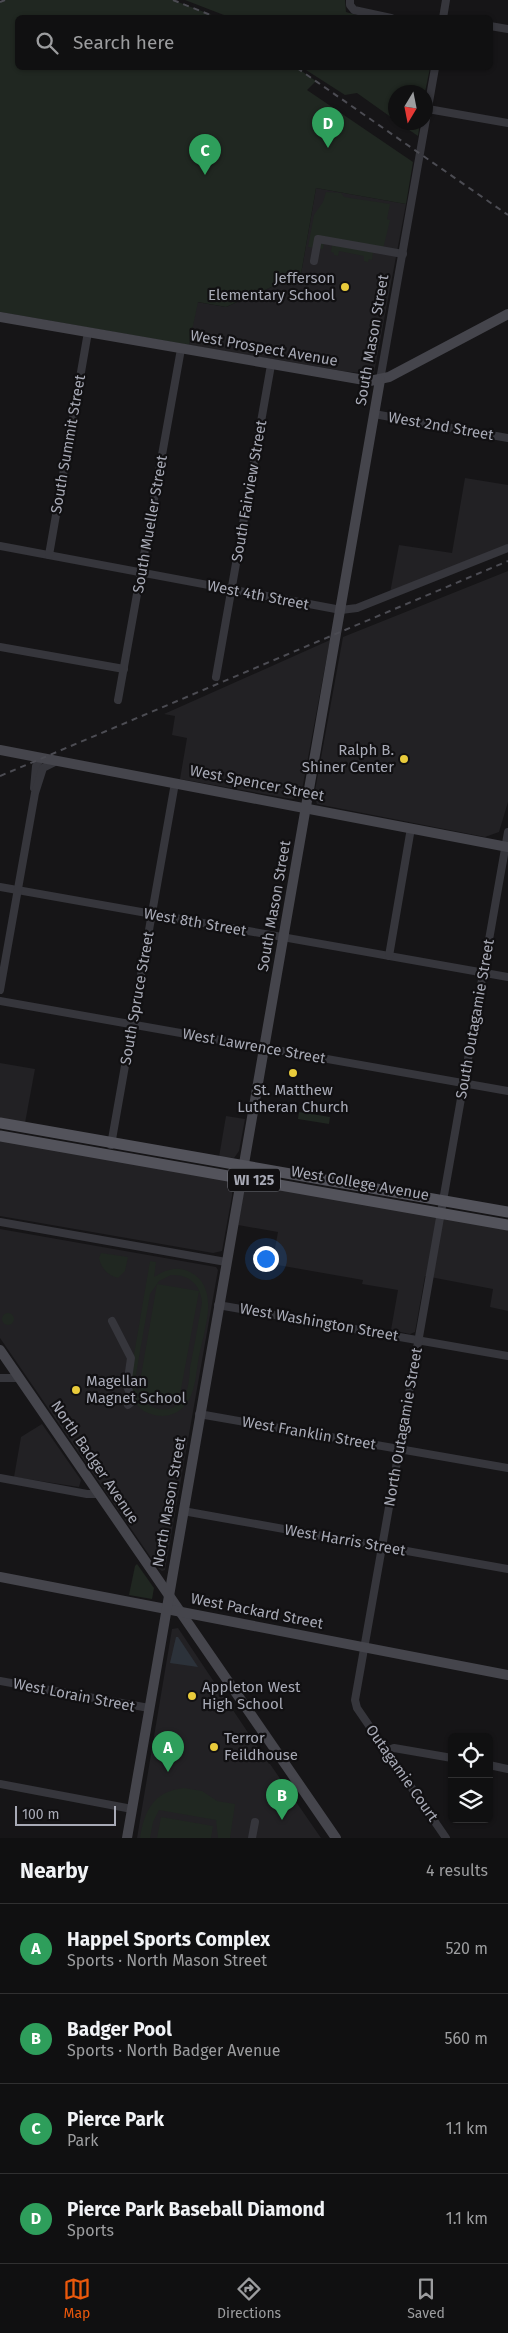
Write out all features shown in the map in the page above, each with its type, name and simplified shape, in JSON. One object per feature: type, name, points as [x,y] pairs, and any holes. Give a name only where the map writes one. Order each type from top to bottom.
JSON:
[{"type":"main road","name":"West Prospect Avenue","points":[[0,317],[365,381],[389,377],[508,314]]},
{"type":"main road","name":"South Mason Street","points":[[242,1171],[335,646],[339,642],[342,625],[340,615],[380,380]]},
{"type":"main road","name":"West Spencer Street","points":[[0,750],[507,846]]},
{"type":"main road","name":"West College Avenue","points":[[0,1123],[112,1142],[242,1171],[443,1206],[508,1212]]},
{"type":"main road","name":"West College Avenue","points":[[0,1136],[109,1155],[242,1171]]},
{"type":"main road","name":"North Mason Street","points":[[127,1838],[242,1171]]},
{"type":"main road","name":"West College Avenue","points":[[443,1206],[508,1225]]},
{"type":"main road","name":"North Badger Avenue","points":[[0,1350],[168,1597],[336,1838]]},
{"type":"main road","name":"West Packard Street","points":[[0,1577],[508,1675]]},
{"type":"street","points":[[443,15],[446,0]]},
{"type":"street","points":[[350,4],[382,15]]},
{"type":"street","points":[[493,26],[508,29]]},
{"type":"street","name":"South Mason Street","points":[[432,85],[434,70]]},
{"type":"street","points":[[433,110],[508,123]]},
{"type":"street","name":"South Mason Street","points":[[380,380],[424,130]]},
{"type":"street","points":[[314,261],[318,239],[402,254]]},
{"type":"street","name":"South Summit Street","points":[[48,555],[88,332]]},
{"type":"street","name":"South Mueller Street","points":[[118,700],[181,349]]},
{"type":"street","name":"South Fairview Street","points":[[216,677],[271,365]]},
{"type":"street","name":"West 2nd Street","points":[[374,414],[508,438]]},
{"type":"street","name":"West 4th Street","points":[[0,546],[232,590],[340,615],[508,548]]},
{"type":"street","points":[[0,647],[124,669]]},
{"type":"street","points":[[35,793],[33,786],[36,770],[41,758]]},
{"type":"street","points":[[0,990],[35,793],[43,768],[57,761]]},
{"type":"street","name":"South Spruce Street","points":[[109,1155],[175,783]]},
{"type":"street","points":[[389,956],[412,828]]},
{"type":"street","name":"South Outagamie Street","points":[[443,1206],[508,832]]},
{"type":"street","name":"West 8th Street","points":[[0,887],[508,977]]},
{"type":"street","name":"West Lawrence Street","points":[[0,1001],[508,1091]]},
{"type":"street","name":"North Outagamie Street","points":[[357,1708],[354,1700],[443,1206]]},
{"type":"street","points":[[0,1222],[226,1262]]},
{"type":"street","name":"West Washington Street","points":[[218,1305],[508,1356]]},
{"type":"street","points":[[112,1321],[131,1358],[127,1386],[133,1401],[128,1405]]},
{"type":"street","points":[[0,1378],[19,1378]]},
{"type":"street","name":"West Franklin Street","points":[[199,1414],[508,1468]]},
{"type":"street","points":[[0,1478],[87,1494],[98,1494]]},
{"type":"street","name":"West Harris Street","points":[[183,1511],[508,1569]]},
{"type":"street","name":"West Lorain Street","points":[[0,1681],[149,1708]]},
{"type":"street","name":"Outagamie Court","points":[[357,1708],[446,1838]]},
{"type":"street","points":[[387,1751],[394,1748],[448,1757]]},
{"type":"street","points":[[493,1766],[508,1769]]},
{"type":"street","points":[[0,1784],[132,1809]]},
{"type":"street","points":[[252,1838],[255,1822]]},
{"type":"shaded area","points":[[5,0],[173,0],[213,15],[15,15],[15,70],[300,70],[316,81],[307,90],[413,162],[406,204],[316,188],[301,274],[226,307],[198,302],[189,345],[0,312],[0,2]]},
{"type":"shaded area","points":[[185,0],[345,0],[346,12],[356,15],[224,15]]},
{"type":"shaded area","points":[[306,70],[430,70],[426,85],[388,85],[388,115],[357,93],[345,95]]},
{"type":"shaded area","points":[[409,130],[419,130],[418,136]]},
{"type":"shaded area","name":"Jefferson Elementary School","points":[[316,188],[406,204],[374,373],[342,371],[189,345],[197,302],[226,307],[301,274]]},
{"type":"shaded area","points":[[326,192],[341,193],[344,197],[390,204],[387,219],[390,220],[382,253],[373,252],[372,260],[369,259],[368,262],[364,261],[364,256],[339,251],[338,256],[334,255],[331,252],[332,245],[324,243],[323,249],[308,247],[314,215],[323,202]]},
{"type":"shaded area","points":[[465,478],[508,485],[508,546],[390,593],[399,545],[452,553]]},
{"type":"shaded area","points":[[508,571],[508,802],[499,832],[485,837],[317,804],[314,796],[343,637]]},
{"type":"shaded area","points":[[330,640],[302,790],[299,797],[292,799],[180,779],[187,738],[172,735],[175,716],[164,714]]},
{"type":"shaded area","points":[[0,1063],[35,1069],[25,1123],[0,1118]]},
{"type":"shaded area","points":[[299,1112],[330,1117],[329,1124],[298,1119]]},
{"type":"shaded area","points":[[226,1116],[245,1119],[239,1151],[234,1158],[219,1157]]},
{"type":"shaded area","points":[[0,1140],[229,1180],[232,1185],[232,1196],[222,1251],[213,1253],[0,1216]]},
{"type":"shaded area","points":[[249,1184],[508,1229],[508,1311],[490,1307],[493,1289],[425,1276],[415,1332],[410,1334],[391,1330],[398,1290],[362,1284],[363,1280],[272,1264],[278,1232],[238,1225],[244,1191]]},
{"type":"shaded area","points":[[0,1229],[216,1267],[218,1270],[165,1570],[162,1571],[158,1568],[0,1338]]},
{"type":"shaded area","points":[[101,1253],[128,1257],[125,1271],[118,1278],[103,1268],[99,1258]]},
{"type":"shaded area","points":[[150,1261],[156,1262],[154,1277],[171,1269],[190,1272],[199,1279],[205,1288],[208,1299],[207,1322],[192,1394],[186,1404],[174,1414],[164,1416],[153,1415],[143,1410],[136,1403],[131,1389],[130,1378]],"holes":[[[171,1275],[177,1275],[193,1282],[199,1291],[202,1303],[185,1395],[172,1408],[163,1410],[147,1404],[141,1398],[135,1380],[150,1294],[159,1281]]]},
{"type":"shaded area","points":[[157,1284],[199,1291],[179,1400],[138,1393]]},
{"type":"shaded area","points":[[10,1313],[13,1314],[13,1324],[6,1325],[3,1324],[2,1317],[3,1314]]},
{"type":"shaded area","points":[[42,1424],[81,1480],[79,1487],[14,1477],[21,1437]]},
{"type":"shaded area","points":[[137,1564],[154,1588],[152,1599],[129,1595]]},
{"type":"shaded area","name":"Appleton West High School","points":[[178,1628],[321,1838],[137,1838],[172,1629]]},
{"type":"shaded area","points":[[176,1637],[178,1637],[198,1667],[170,1663]]},
{"type":"shaded area","points":[[184,1788],[202,1791],[217,1801],[235,1804],[230,1838],[218,1838],[216,1820],[159,1810],[153,1822],[150,1838],[140,1838],[144,1819],[152,1804],[165,1793]]},
{"type":"shaded area","points":[[161,1817],[213,1826],[211,1838],[157,1838]]},
{"type":"railway","points":[[0,2],[5,0]]},
{"type":"railway","points":[[173,0],[210,15]]},
{"type":"railway","points":[[300,70],[508,215]]},
{"type":"railway","points":[[0,776],[508,561]]},
{"type":"place","name":"Pierce Park Baseball Diamond","points":[[328,148]]},
{"type":"place","name":"Pierce Park","points":[[205,175]]},
{"type":"place","name":"Jefferson Elementary School","points":[[345,287]]},
{"type":"place","name":"Ralph B. Shiner Center","points":[[404,759]]},
{"type":"place","name":"St. Matthew Lutheran Church","points":[[293,1073]]},
{"type":"place","name":"Magellan Magnet School","points":[[76,1390]]},
{"type":"place","name":"Appleton West High School","points":[[192,1696]]},
{"type":"place","name":"Terror Feildhouse","points":[[214,1747]]},
{"type":"place","name":"Happel Sports Complex","points":[[168,1772]]},
{"type":"place","name":"Badger Pool","points":[[282,1820]]}]
